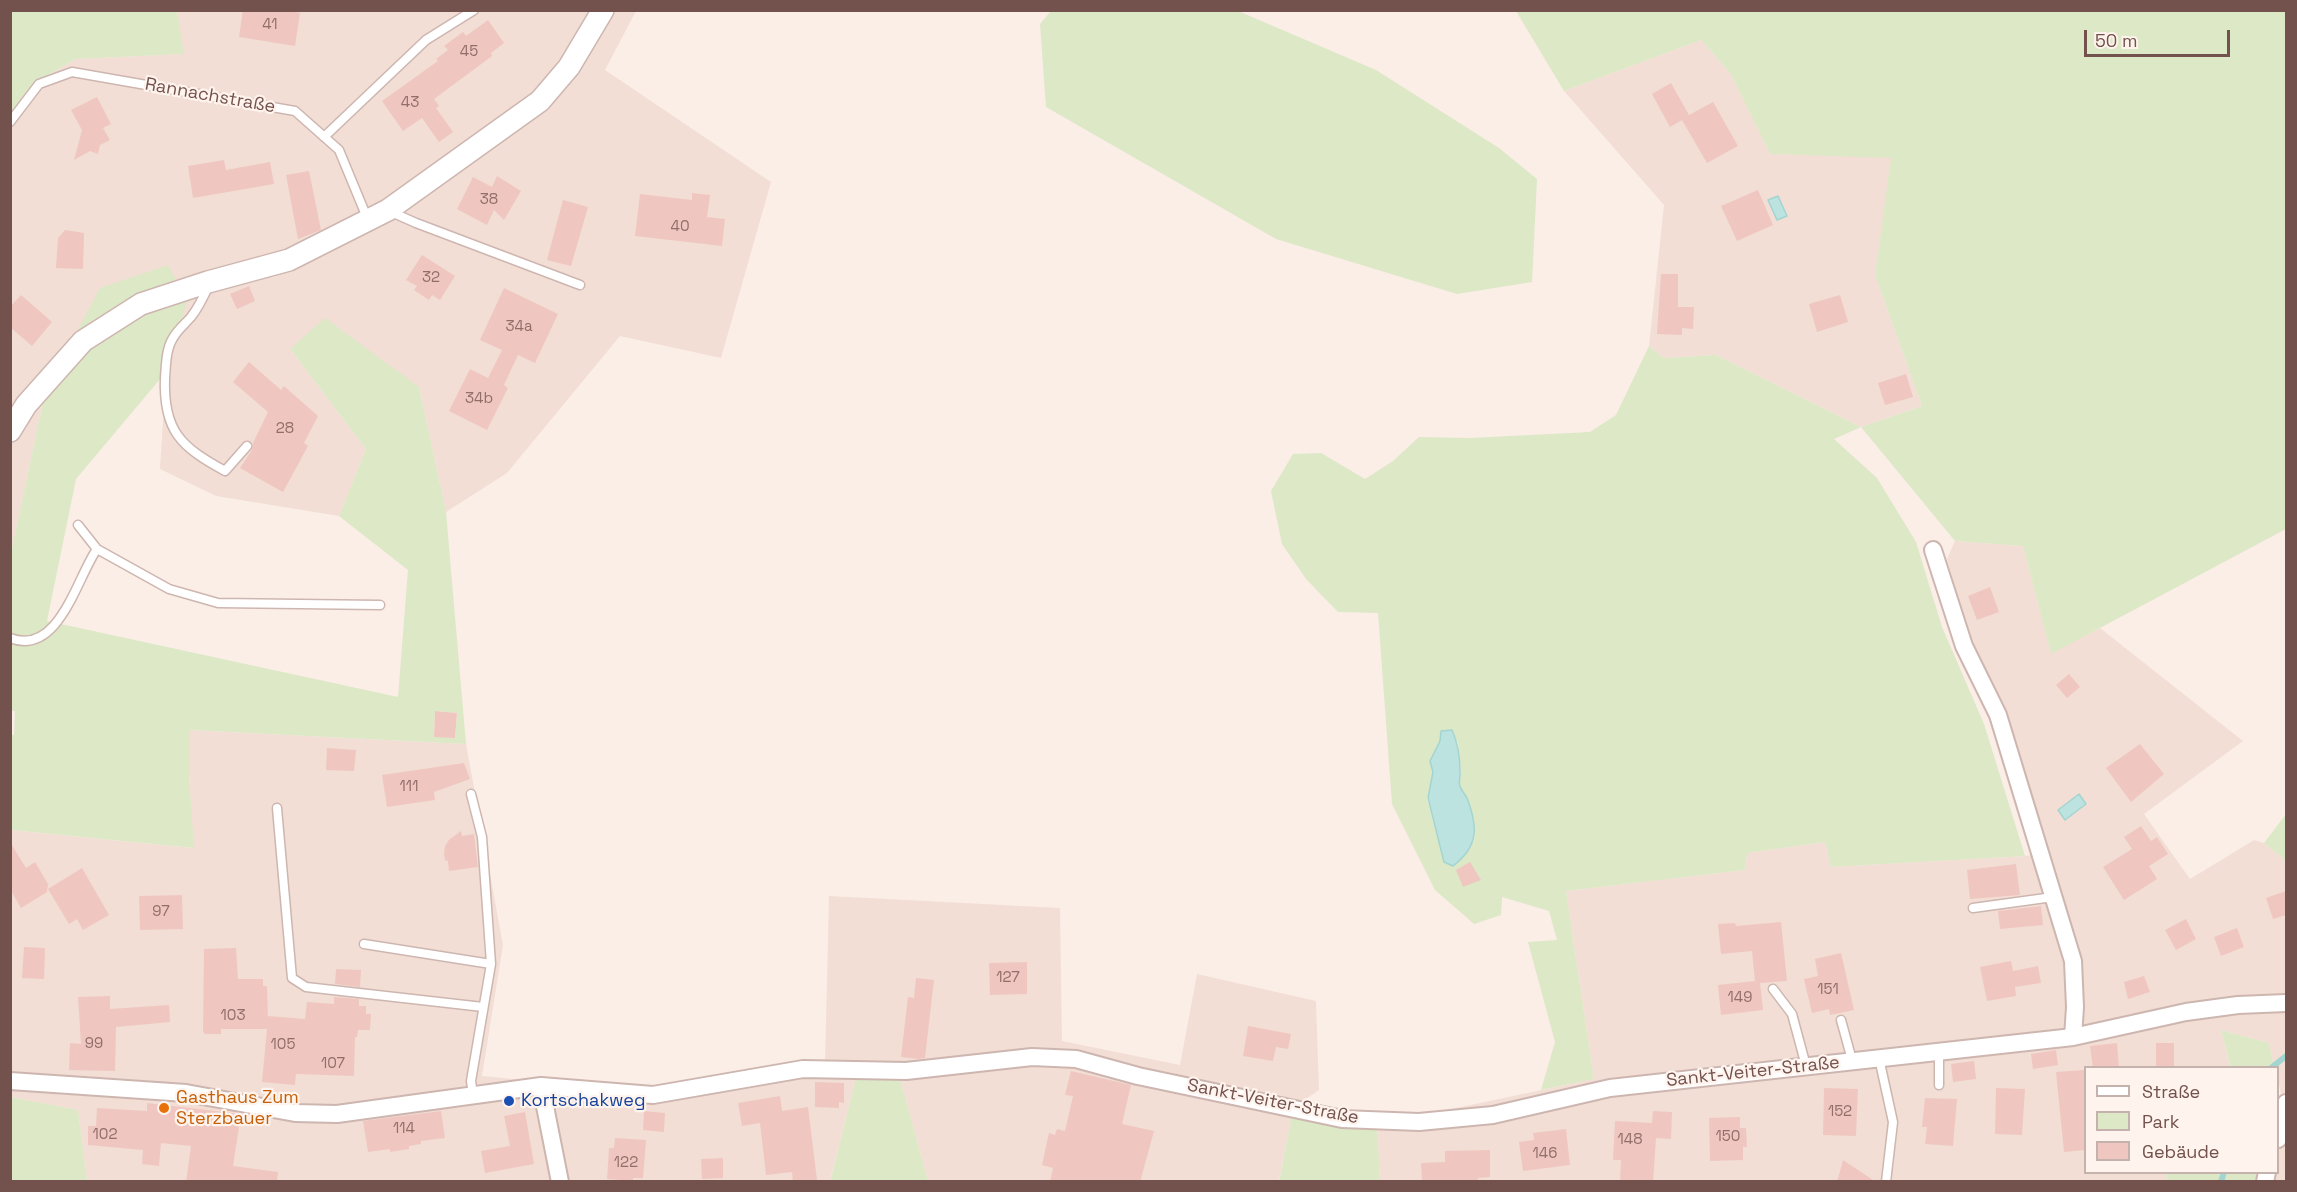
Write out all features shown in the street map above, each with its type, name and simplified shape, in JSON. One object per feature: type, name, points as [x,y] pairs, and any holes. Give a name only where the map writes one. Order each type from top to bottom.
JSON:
[{"type":"street","points":[[10,431],[26,405],[83,341],[141,304],[210,281],[289,260],[369,222],[388,210],[540,101],[569,67],[603,10]]},
{"type":"street","points":[[1933,550],[1964,646],[1998,715],[2073,961],[2073,1037]]},
{"type":"street","name":"Sankt-Veiter-Straße","points":[[10,1081],[186,1093],[295,1113],[337,1114],[541,1086],[653,1095],[803,1069],[906,1071],[1043,1058],[1076,1059],[1137,1076],[1342,1119],[1419,1122],[1493,1115],[1610,1088],[2073,1037],[2187,1012],[2238,1005],[2286,1003]]},
{"type":"street","points":[[541,1086],[560,1182]]},
{"type":"street","points":[[2279,1133],[2286,1112],[2286,1103]]},
{"type":"lane","points":[[324,137],[426,40],[474,10]]},
{"type":"lane","name":"Rannachstraße","points":[[10,122],[39,84],[72,72],[295,111],[339,150],[369,222]]},
{"type":"lane","points":[[388,210],[416,223],[580,285]]},
{"type":"lane","points":[[210,281],[200,305],[171,340],[166,358],[165,393],[168,418],[175,434],[200,458],[225,471],[247,446]]},
{"type":"lane","points":[[78,525],[97,549],[170,590],[218,603],[380,604]]},
{"type":"lane","points":[[10,639],[22,643],[42,638],[70,604],[88,560],[97,549]]},
{"type":"lane","points":[[471,794],[482,837],[491,964],[471,1081],[473,1095]]},
{"type":"lane","points":[[277,808],[292,978],[306,987],[483,1007]]},
{"type":"lane","points":[[1973,908],[2053,897]]},
{"type":"lane","points":[[364,944],[491,964]]},
{"type":"lane","points":[[1773,989],[1792,1014],[1806,1066]]},
{"type":"lane","points":[[1841,1020],[1852,1060]]},
{"type":"lane","points":[[1939,1085],[1940,1050]]},
{"type":"lane","points":[[1878,1057],[1893,1122],[1886,1182]]},
{"type":"shaded area","points":[[177,11],[636,11],[605,70],[771,182],[721,358],[620,336],[507,473],[446,512],[419,387],[290,349],[366,449],[339,516],[216,496],[160,469],[166,372],[45,392],[11,553],[11,114],[41,79],[76,59],[183,54]]},
{"type":"shaded area","points":[[1701,40],[1730,73],[1770,154],[1892,157],[1875,275],[1922,406],[1861,427],[1716,355],[1664,358],[1649,346],[1664,205],[1564,91]]},
{"type":"shaded area","points":[[1955,541],[2023,546],[2051,653],[2100,628],[2243,741],[2144,814],[2190,879],[2254,840],[2264,843],[2286,861],[2286,1181],[2258,1181],[2261,1174],[2279,1174],[2279,1110],[2282,1098],[2279,1066],[2274,1066],[2269,1043],[2221,1030],[2230,1066],[2084,1066],[2084,1174],[2165,1174],[2167,1181],[1380,1181],[1377,1121],[1442,1111],[1594,1079],[1566,891],[1745,870],[1747,853],[1825,842],[1831,867],[2025,856],[2049,852],[1970,640],[1947,559]]},
{"type":"shaded area","points":[[189,730],[466,744],[503,945],[482,1076],[697,1097],[825,1062],[829,896],[1060,908],[1062,1041],[1180,1065],[1197,974],[1316,1001],[1319,1090],[1293,1108],[1279,1181],[928,1181],[900,1079],[856,1078],[830,1181],[87,1181],[78,1110],[11,1097],[10,830],[193,848]]},
{"type":"green space","points":[[11,11],[177,11],[184,54],[76,59],[41,79],[11,114]]},
{"type":"green space","points":[[1051,11],[1238,11],[1376,70],[1499,148],[1537,179],[1532,282],[1457,294],[1276,239],[1046,107],[1040,24]]},
{"type":"green space","points":[[1516,11],[2286,11],[2286,529],[2051,654],[2023,546],[1955,541],[1861,427],[1922,406],[1875,275],[1891,158],[1770,154],[1730,73],[1701,40],[1564,91]]},
{"type":"green space","points":[[168,265],[187,301],[166,372],[76,479],[47,621],[398,697],[408,570],[339,516],[366,449],[290,349],[325,318],[419,387],[446,512],[466,744],[190,730],[189,776],[194,848],[11,830],[10,735],[14,735],[15,711],[10,711],[11,553],[45,392],[100,288]],"holes":[[[435,711],[457,713],[455,738],[434,736]]]},
{"type":"green space","points":[[1649,346],[1664,358],[1716,355],[1861,427],[1834,439],[1877,478],[1916,542],[1942,627],[1984,724],[2025,856],[1831,867],[1825,842],[1747,853],[1745,870],[1566,891],[1594,1079],[1541,1090],[1555,1042],[1528,942],[1557,940],[1549,911],[1502,897],[1501,915],[1474,924],[1435,890],[1392,804],[1378,613],[1338,612],[1306,579],[1282,544],[1271,491],[1293,454],[1321,453],[1365,479],[1393,461],[1419,437],[1470,438],[1590,432],[1616,415]],"holes":[[[1452,730],[1458,743],[1461,773],[1459,785],[1466,796],[1475,827],[1474,841],[1444,862],[1427,799],[1435,751],[1441,732]]]},
{"type":"green space","points":[[2286,814],[2286,861],[2264,843]]},
{"type":"green space","points":[[2221,1030],[2269,1043],[2274,1066],[2226,1066],[2230,1065]]},
{"type":"green space","points":[[856,1078],[900,1079],[928,1181],[830,1182]]},
{"type":"green space","points":[[11,1097],[78,1110],[87,1181],[11,1181]]},
{"type":"green space","points":[[1293,1108],[1377,1121],[1380,1181],[1279,1182]]},
{"type":"green space","points":[[2165,1174],[2261,1174],[2258,1182],[2167,1181]]},
{"type":"water","points":[[1778,196],[1787,216],[1777,220],[1768,200]]},
{"type":"water","points":[[1452,730],[1459,756],[1459,784],[1467,798],[1474,827],[1472,843],[1468,851],[1453,866],[1444,862],[1428,798],[1433,772],[1430,761],[1440,741],[1441,731]]},
{"type":"water","points":[[2079,794],[2086,804],[2065,820],[2058,810]]},
{"type":"building","points":[[243,10],[287,10],[300,13],[295,46],[239,37]]},
{"type":"building","points":[[488,20],[504,43],[491,53],[492,56],[434,99],[439,106],[436,108],[453,132],[439,142],[422,118],[403,131],[382,101],[438,61],[436,59],[448,50],[444,46],[463,32],[466,36]]},
{"type":"building","points":[[1671,83],[1689,115],[1713,102],[1738,146],[1707,163],[1682,120],[1670,127],[1652,94]]},
{"type":"building","points":[[97,97],[111,124],[103,128],[110,140],[100,145],[98,154],[90,151],[74,160],[82,130],[71,110]]},
{"type":"building","points":[[224,160],[226,170],[270,162],[274,184],[193,198],[188,166]]},
{"type":"building","points":[[309,171],[321,230],[298,239],[286,175]]},
{"type":"building","points":[[497,176],[521,191],[504,220],[494,210],[487,225],[457,209],[473,177],[492,187]]},
{"type":"building","points":[[1758,190],[1773,225],[1737,241],[1721,206]]},
{"type":"building","points":[[692,193],[710,195],[707,217],[725,219],[722,246],[635,236],[640,194],[692,200]]},
{"type":"building","points":[[563,200],[588,207],[571,266],[547,260]]},
{"type":"building","points":[[65,230],[84,233],[83,269],[56,268],[58,238]]},
{"type":"building","points":[[422,255],[455,276],[440,300],[432,295],[429,300],[414,290],[417,286],[406,280]]},
{"type":"building","points":[[1661,274],[1678,274],[1678,307],[1694,307],[1693,329],[1682,328],[1682,335],[1657,334]]},
{"type":"building","points":[[249,286],[255,301],[237,309],[230,294]]},
{"type":"building","points":[[504,288],[558,314],[535,363],[518,355],[504,385],[508,388],[487,430],[449,411],[470,369],[488,378],[502,350],[480,340]]},
{"type":"building","points":[[21,295],[52,322],[32,346],[10,327],[10,307]]},
{"type":"building","points":[[1840,295],[1848,322],[1817,332],[1809,304]]},
{"type":"building","points":[[249,362],[281,390],[284,386],[318,416],[304,443],[308,446],[283,492],[240,468],[252,450],[268,412],[233,382]]},
{"type":"building","points":[[1906,374],[1913,397],[1885,405],[1878,383]]},
{"type":"building","points":[[1990,587],[1999,612],[1977,620],[1968,596]]},
{"type":"building","points":[[2069,674],[2080,687],[2067,698],[2056,685]]},
{"type":"building","points":[[435,711],[457,713],[455,738],[434,737]]},
{"type":"building","points":[[2140,744],[2164,774],[2131,802],[2106,768]]},
{"type":"building","points":[[327,748],[356,750],[354,771],[326,770]]},
{"type":"building","points":[[464,763],[470,779],[434,792],[435,800],[387,807],[382,775]]},
{"type":"building","points":[[2141,826],[2151,841],[2157,837],[2168,854],[2149,866],[2157,879],[2124,900],[2103,867],[2132,849],[2124,837]]},
{"type":"building","points":[[461,831],[462,836],[474,834],[478,867],[449,871],[448,861],[445,860],[444,854],[445,846]]},
{"type":"building","points":[[10,842],[26,868],[35,862],[48,884],[47,892],[21,908],[10,889]]},
{"type":"building","points":[[1470,862],[1481,880],[1463,887],[1456,870]]},
{"type":"building","points":[[2016,864],[2020,895],[1970,899],[1967,870]]},
{"type":"building","points":[[82,868],[109,915],[83,930],[77,919],[69,924],[48,889]]},
{"type":"building","points":[[2286,891],[2286,915],[2273,919],[2266,898]]},
{"type":"building","points":[[182,895],[183,929],[140,930],[139,896]]},
{"type":"building","points":[[2041,906],[2043,925],[2000,929],[1998,911]]},
{"type":"building","points":[[2186,919],[2196,939],[2176,950],[2165,930]]},
{"type":"building","points":[[1781,922],[1787,981],[1760,983],[1763,1010],[1721,1015],[1718,985],[1755,981],[1752,951],[1721,954],[1718,924],[1735,923],[1736,926]]},
{"type":"building","points":[[2237,928],[2244,947],[2221,956],[2214,937]]},
{"type":"building","points":[[24,947],[45,948],[44,979],[22,978]]},
{"type":"building","points":[[236,948],[238,979],[263,979],[263,986],[267,986],[268,1019],[268,1016],[305,1019],[307,1002],[334,1004],[334,997],[359,999],[359,1006],[366,1006],[366,1014],[371,1014],[370,1030],[358,1030],[357,1037],[355,1037],[354,1076],[296,1074],[295,1085],[262,1082],[267,1029],[221,1029],[221,1034],[203,1032],[204,949]]},
{"type":"building","points":[[1841,953],[1854,1010],[1830,1015],[1829,1009],[1812,1013],[1804,979],[1818,976],[1815,959]]},
{"type":"building","points":[[2011,961],[2013,971],[2038,966],[2041,983],[2015,987],[2016,996],[1987,1001],[1980,967]]},
{"type":"building","points":[[1027,962],[1027,994],[990,995],[989,963]]},
{"type":"building","points":[[336,969],[361,970],[360,987],[335,984]]},
{"type":"building","points":[[2144,976],[2150,992],[2128,999],[2124,982]]},
{"type":"building","points":[[916,978],[934,980],[925,1058],[919,1059],[901,1057],[908,997],[914,998]]},
{"type":"building","points":[[110,996],[110,1009],[169,1005],[170,1022],[116,1027],[115,1071],[69,1070],[70,1043],[81,1044],[78,997]]},
{"type":"building","points":[[1248,1026],[1291,1034],[1288,1049],[1276,1047],[1273,1061],[1243,1056]]},
{"type":"building","points":[[2117,1043],[2119,1066],[2093,1066],[2090,1046]]},
{"type":"building","points":[[2156,1043],[2174,1043],[2174,1066],[2156,1066]]},
{"type":"building","points":[[2056,1050],[2058,1065],[2033,1069],[2031,1054]]},
{"type":"building","points":[[1974,1061],[1976,1079],[1953,1082],[1951,1064]]},
{"type":"building","points":[[2084,1070],[2084,1150],[2064,1152],[2056,1072]]},
{"type":"building","points":[[1071,1071],[1131,1085],[1122,1124],[1154,1131],[1140,1182],[1050,1182],[1053,1168],[1042,1165],[1049,1133],[1055,1135],[1057,1129],[1065,1131],[1073,1096],[1065,1095]]},
{"type":"building","points":[[815,1082],[844,1083],[844,1103],[839,1102],[839,1108],[815,1107]]},
{"type":"building","points":[[1824,1088],[1858,1089],[1856,1136],[1823,1135]]},
{"type":"building","points":[[1996,1088],[2025,1089],[2022,1135],[1995,1134]]},
{"type":"building","points":[[780,1096],[782,1111],[808,1107],[817,1180],[793,1182],[792,1172],[766,1175],[760,1123],[742,1126],[738,1103]]},
{"type":"building","points":[[1925,1098],[1957,1099],[1953,1146],[1925,1144],[1927,1127],[1922,1127]]},
{"type":"building","points":[[147,1103],[241,1114],[233,1166],[278,1172],[277,1182],[186,1182],[191,1146],[161,1143],[159,1166],[142,1164],[143,1150],[88,1145],[88,1126],[96,1126],[97,1108],[147,1111]]},
{"type":"building","points":[[441,1111],[445,1138],[421,1141],[421,1144],[409,1146],[409,1149],[368,1152],[363,1121]]},
{"type":"building","points":[[644,1111],[665,1113],[664,1132],[643,1130]]},
{"type":"building","points":[[1653,1111],[1672,1112],[1671,1139],[1656,1138],[1653,1182],[1620,1182],[1621,1160],[1613,1160],[1615,1121],[1652,1123]]},
{"type":"building","points":[[525,1112],[534,1164],[485,1173],[481,1151],[510,1146],[504,1116]]},
{"type":"building","points":[[1740,1117],[1740,1128],[1746,1128],[1747,1147],[1743,1147],[1743,1160],[1710,1161],[1709,1118]]},
{"type":"building","points":[[1566,1129],[1570,1165],[1523,1171],[1519,1142],[1534,1140],[1533,1133]]},
{"type":"building","points":[[615,1138],[646,1140],[643,1178],[633,1178],[633,1181],[607,1179],[609,1148],[614,1148]]},
{"type":"building","points":[[1490,1150],[1490,1177],[1478,1178],[1478,1182],[1422,1182],[1421,1163],[1445,1162],[1445,1151]]},
{"type":"building","points":[[723,1158],[723,1178],[702,1179],[701,1159]]},
{"type":"building","points":[[1843,1160],[1876,1182],[1837,1182]]},
{"type":"waterway","points":[[2274,1066],[2286,1056]]},
{"type":"waterway","points":[[2221,1182],[2223,1174]]},
{"type":"place","name":"Kortschakweg","points":[[509,1101]]},
{"type":"place","name":"Gasthaus Zum Sterzbauer","points":[[164,1108]]}]
